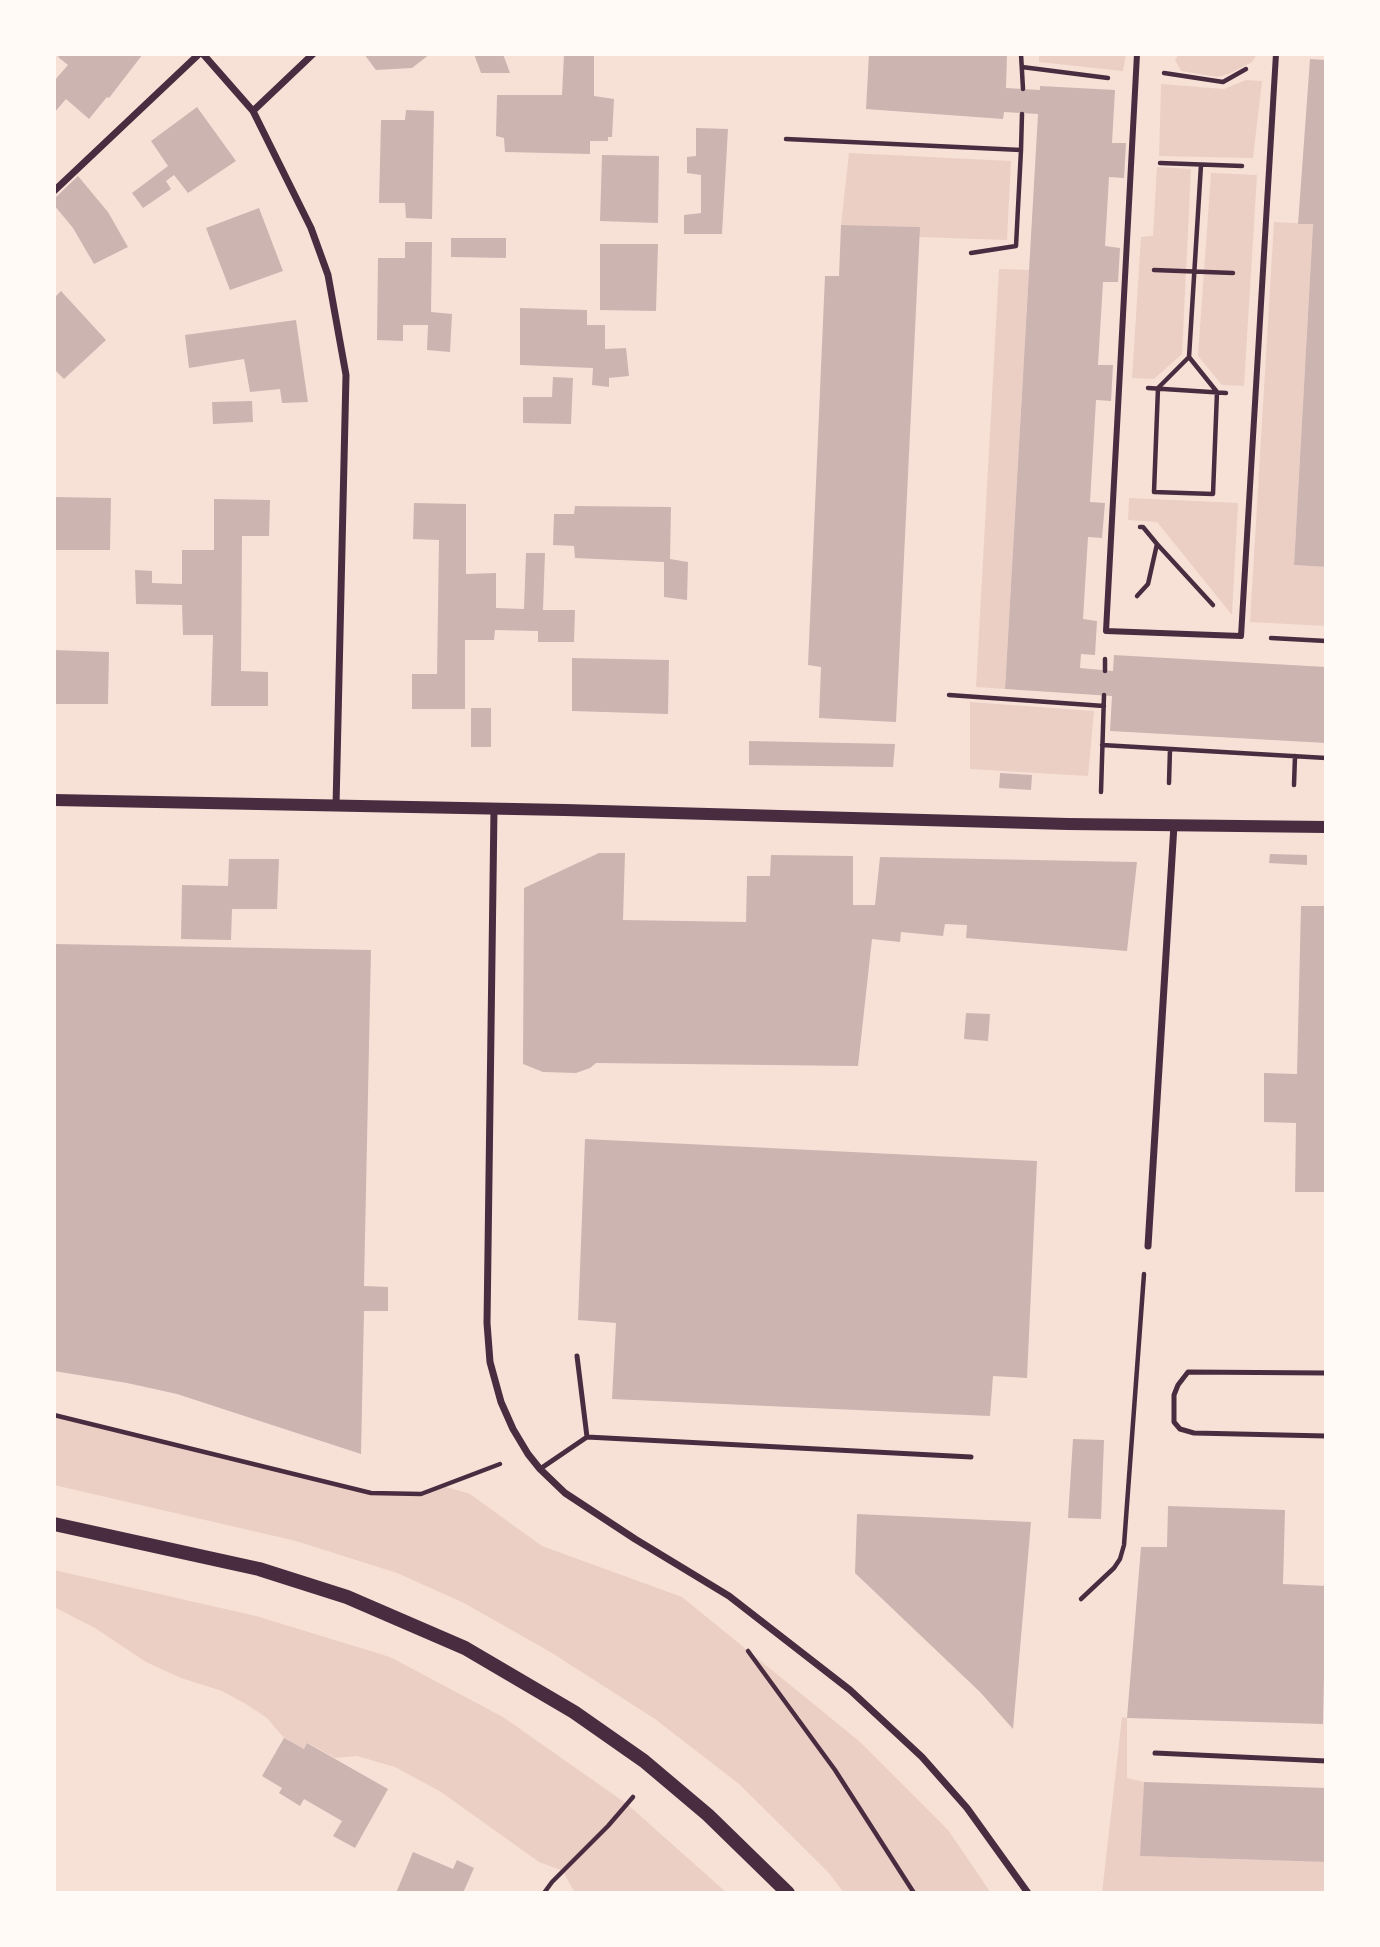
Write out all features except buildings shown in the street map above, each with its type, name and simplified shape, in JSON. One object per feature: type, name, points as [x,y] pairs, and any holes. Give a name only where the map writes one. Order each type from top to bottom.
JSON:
[{"type":"main road","points":[[54,1524],[259,1569],[347,1597],[466,1648],[574,1712],[644,1761],[708,1815],[788,1893]]},
{"type":"street","points":[[54,191],[201,54],[253,111],[311,228],[328,275],[346,375],[336,806]]},
{"type":"street","points":[[253,111],[313,54]]},
{"type":"street","points":[[1137,54],[1106,631],[1241,636],[1276,54]]},
{"type":"street","points":[[54,800],[1326,827]]},
{"type":"street","points":[[494,809],[487,1201],[488,1323],[490,1362],[501,1402],[527,1454],[565,1493],[729,1597],[850,1690],[922,1757],[967,1808],[1028,1893]]},
{"type":"street","points":[[1148,1245],[1174,825]]},
{"type":"lane","points":[[577,1356],[587,1437]]},
{"type":"lane","points":[[1326,1373],[1188,1372],[1178,1384],[1174,1395],[1174,1422],[1180,1429],[1194,1433],[1326,1436]]},
{"type":"lane","points":[[540,1469],[587,1437],[971,1457]]},
{"type":"lane","points":[[1155,1754],[1326,1761]]},
{"type":"path","points":[[1021,54],[1023,89]]},
{"type":"path","points":[[971,253],[1016,246],[1022,114]]},
{"type":"path","points":[[786,139],[1021,150]]},
{"type":"path","points":[[1131,162],[1268,167]]},
{"type":"path","points":[[1189,357],[1217,392],[1213,494],[1154,492],[1158,388],[1189,357],[1201,165]]},
{"type":"path","points":[[1125,269],[1262,275]]},
{"type":"path","points":[[1119,387],[1255,394]]},
{"type":"path","points":[[1157,544],[1241,636],[1326,641]]},
{"type":"path","points":[[949,695],[1104,706]]},
{"type":"path","points":[[1101,803],[1104,695]]},
{"type":"path","points":[[1102,746],[1326,758]]},
{"type":"path","points":[[1170,750],[1170,783]]},
{"type":"path","points":[[1294,785],[1295,756]]},
{"type":"path","points":[[1081,1599],[1114,1567],[1120,1559],[1124,1545],[1141,1302],[1148,1245]]},
{"type":"path","points":[[54,1415],[371,1493],[421,1494],[527,1454]]},
{"type":"path","points":[[744,1646],[835,1770],[914,1893]]},
{"type":"path","points":[[544,1893],[551,1882],[608,1826],[633,1797]]},
{"type":"shaded area","points":[[1039,54],[1126,54],[1123,71],[1039,62]]},
{"type":"shaded area","points":[[1179,54],[1257,54],[1252,62],[1217,77],[1181,71],[1175,60]]},
{"type":"shaded area","points":[[1246,80],[1262,81],[1253,158],[1159,156],[1161,84],[1224,89]]},
{"type":"shaded area","points":[[849,153],[1011,161],[1007,240],[919,237],[919,227],[841,225]]},
{"type":"shaded area","points":[[1157,167],[1191,169],[1182,354],[1154,379],[1132,378],[1141,237],[1153,236]]},
{"type":"shaded area","points":[[1211,173],[1257,175],[1244,386],[1222,385],[1198,356]]},
{"type":"shaded area","points":[[1274,222],[1313,224],[1294,565],[1326,567],[1326,626],[1250,622]]},
{"type":"shaded area","points":[[999,269],[1029,270],[1005,689],[976,687]]},
{"type":"shaded area","points":[[1129,498],[1238,503],[1232,615],[1157,522],[1128,520]]},
{"type":"shaded area","points":[[970,702],[1094,711],[1088,776],[970,769]]},
{"type":"shaded area","points":[[54,1415],[371,1493],[421,1494],[443,1486],[470,1494],[542,1546],[682,1597],[859,1741],[948,1830],[991,1893],[844,1893],[828,1872],[739,1784],[655,1719],[552,1653],[464,1603],[397,1573],[296,1541],[54,1485]]},
{"type":"shaded area","points":[[54,1570],[256,1616],[390,1657],[503,1717],[627,1804],[727,1893],[575,1893],[563,1871],[539,1862],[441,1792],[395,1767],[357,1756],[335,1758],[308,1743],[304,1749],[284,1738],[267,1718],[246,1704],[222,1691],[181,1678],[146,1662],[95,1628],[54,1607]]},
{"type":"shaded area","points":[[1122,1717],[1127,1718],[1127,1778],[1144,1782],[1141,1856],[1326,1862],[1326,1893],[1102,1893]]}]
